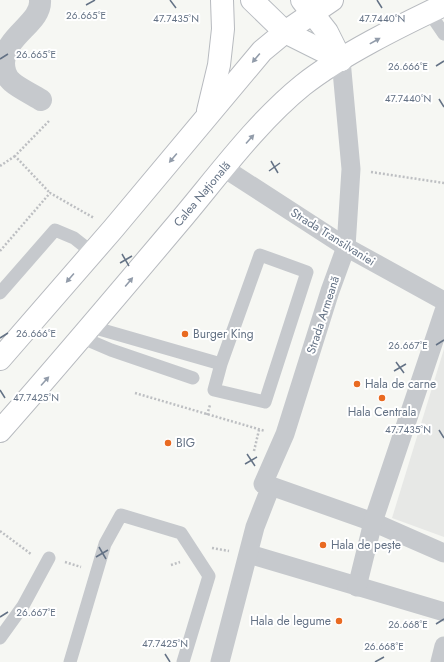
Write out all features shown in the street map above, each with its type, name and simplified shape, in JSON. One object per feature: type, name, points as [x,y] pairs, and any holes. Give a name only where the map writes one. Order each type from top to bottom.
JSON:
[{"type":"main road","points":[[206,118],[219,65],[223,29],[222,0]]},
{"type":"main road","points":[[252,0],[284,32],[341,60]]},
{"type":"main road","points":[[0,359],[93,252],[262,51],[284,32],[307,6],[332,0]]},
{"type":"main road","points":[[307,6],[327,32],[341,60]]},
{"type":"main road","name":"Calea Națională","points":[[0,431],[87,332],[224,168],[270,116],[303,85],[341,60],[437,8]]},
{"type":"street","points":[[40,0],[41,4],[35,17],[8,46],[4,59],[4,70],[11,82],[41,100]]},
{"type":"street","name":"Strada Armeană","points":[[271,486],[263,484],[285,434],[330,291],[346,247],[351,169],[341,60]]},
{"type":"street","name":"Strada Transilvaniei","points":[[224,168],[346,247],[444,301]]},
{"type":"street","points":[[357,587],[373,522],[444,311]]},
{"type":"street","points":[[220,662],[255,526],[271,486],[373,522],[444,553]]},
{"type":"street","points":[[249,554],[444,612]]},
{"type":"street","points":[[440,662],[444,646]]},
{"type":"lane","points":[[437,8],[444,34]]},
{"type":"lane","points":[[0,293],[55,230],[74,238],[93,252]]},
{"type":"lane","points":[[260,255],[307,272],[265,402],[214,390],[221,364],[260,255]]},
{"type":"lane","points":[[87,332],[221,364]]},
{"type":"lane","points":[[87,332],[111,350],[192,378]]},
{"type":"lane","points":[[70,662],[105,544],[121,515],[181,533],[209,576],[183,662]]},
{"type":"lane","points":[[0,638],[23,606],[49,558]]},
{"type":"path","points":[[0,166],[15,156],[53,116],[41,100]]},
{"type":"path","points":[[15,156],[50,192]]},
{"type":"path","points":[[351,169],[444,183]]},
{"type":"path","points":[[135,393],[259,430],[285,434]]},
{"type":"shaded area","points":[[444,349],[444,537],[392,518]]},
{"type":"place","name":"Burger King","points":[[185,334]]},
{"type":"place","name":"Hala de carne","points":[[357,384]]},
{"type":"place","name":"Hala Centrala","points":[[382,398]]},
{"type":"place","name":"BIG","points":[[168,443]]},
{"type":"place","name":"Hala de pește","points":[[323,545]]},
{"type":"place","name":"Hala de legume","points":[[339,621]]}]
